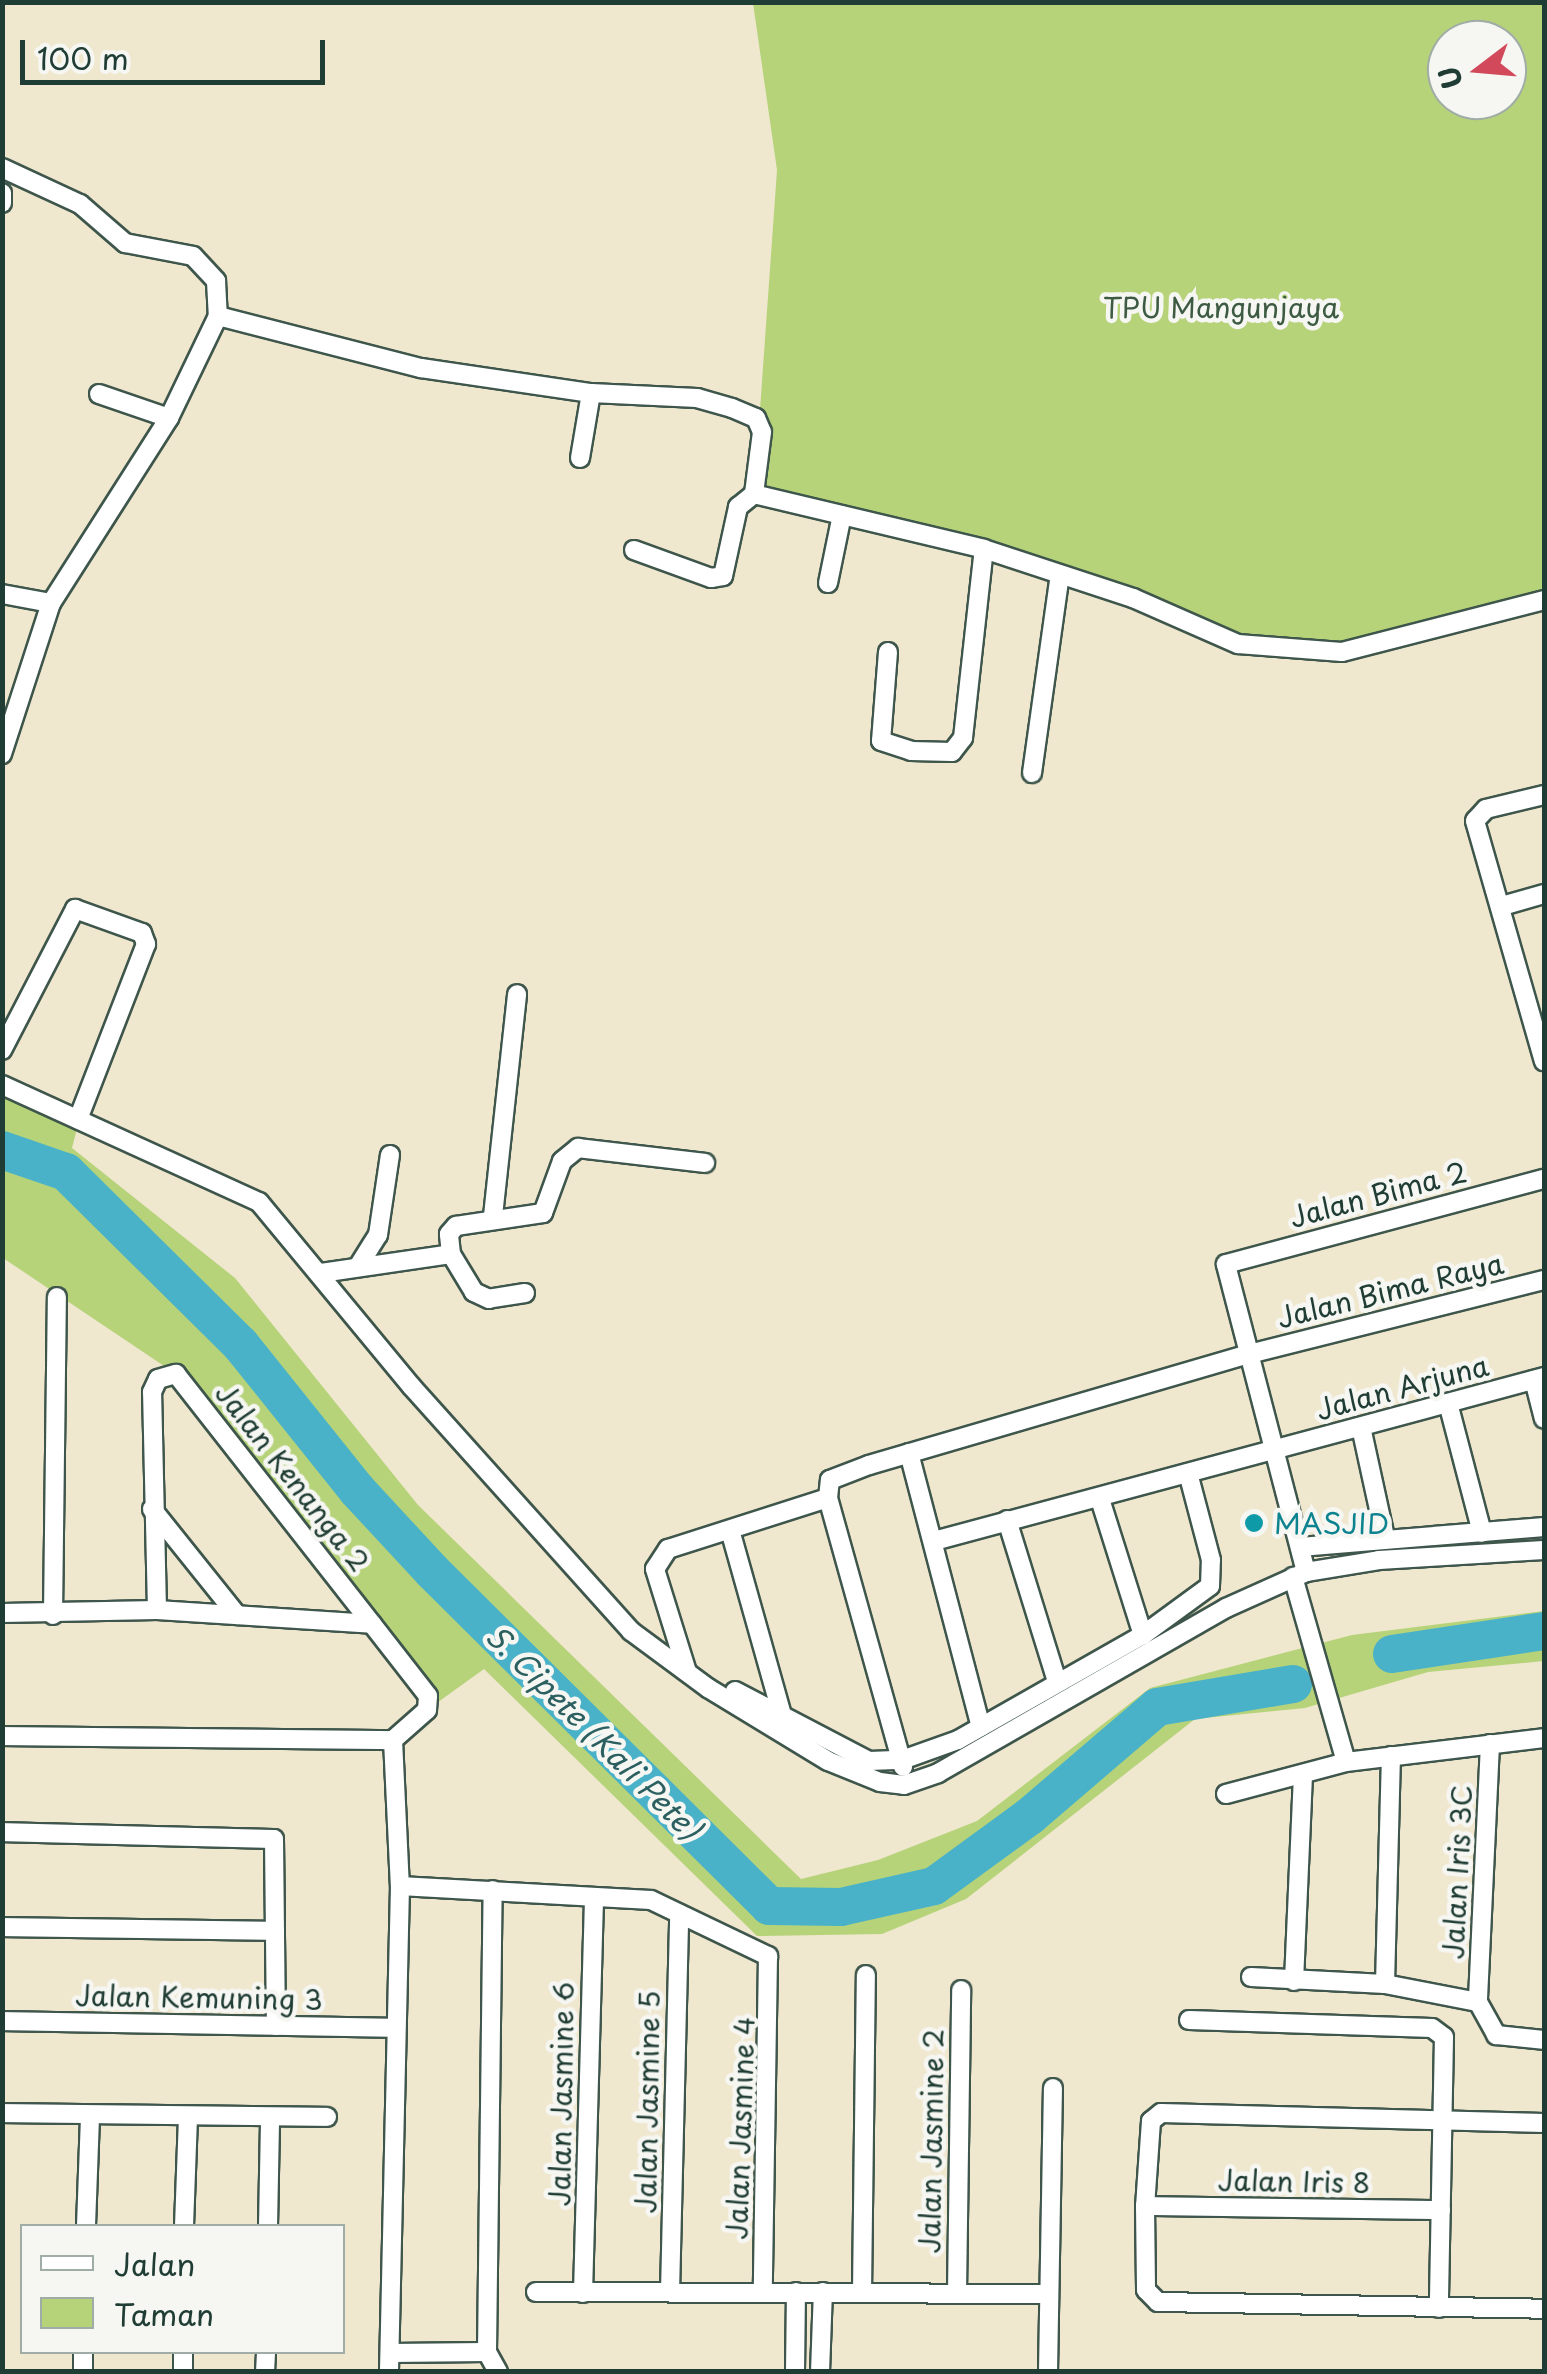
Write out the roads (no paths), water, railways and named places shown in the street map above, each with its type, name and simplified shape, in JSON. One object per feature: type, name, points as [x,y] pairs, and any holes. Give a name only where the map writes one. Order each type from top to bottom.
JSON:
[{"type":"street","points":[[2,168],[80,204],[125,242],[194,256],[216,280],[218,316],[170,418],[51,603],[2,754]]},
{"type":"street","points":[[2,193],[2,203]]},
{"type":"street","points":[[218,316],[420,368],[591,393],[697,398],[756,418],[762,449],[754,494],[738,507],[724,576],[711,578],[634,550]]},
{"type":"street","points":[[580,458],[591,393]]},
{"type":"street","points":[[99,394],[170,418]]},
{"type":"street","points":[[754,494],[984,549],[1238,644],[1342,652],[1544,600]]},
{"type":"street","points":[[828,583],[842,515]]},
{"type":"street","points":[[888,652],[880,740],[911,752],[952,752],[963,738],[984,549]]},
{"type":"street","points":[[1032,773],[1060,575]]},
{"type":"street","points":[[2,594],[51,603]]},
{"type":"street","points":[[1544,796],[1486,809],[1475,821],[1492,898],[1502,906],[1536,992],[1544,1061]]},
{"type":"street","points":[[1502,906],[1544,894]]},
{"type":"street","points":[[2,1050],[75,909],[142,934],[146,944],[78,1120]]},
{"type":"street","points":[[494,1216],[517,994]]},
{"type":"street","points":[[2,1085],[259,1202],[321,1272],[412,1387],[631,1631],[788,1736],[866,1778],[904,1784],[938,1772],[1226,1608],[1300,1574],[1379,1560],[1544,1550]]},
{"type":"street","points":[[525,1294],[480,1297],[451,1254],[450,1234],[456,1226],[494,1216],[543,1213],[562,1161],[578,1148],[705,1164]]},
{"type":"street","points":[[359,1266],[378,1235],[390,1155]]},
{"type":"street","name":"Jalan Bima 2","points":[[1249,1354],[1226,1264],[1544,1180]]},
{"type":"street","points":[[321,1272],[451,1254]]},
{"type":"street","name":"Jalan Bima Raya","points":[[828,1498],[830,1480],[909,1453],[1249,1354],[1544,1280]]},
{"type":"street","points":[[53,1615],[57,1298]]},
{"type":"street","points":[[1249,1354],[1300,1548],[1300,1574],[1310,1633],[1346,1762]]},
{"type":"street","name":"Jalan Kenanga 2","points":[[157,1610],[152,1392],[158,1379],[176,1374],[372,1624]]},
{"type":"street","points":[[1539,1379],[1544,1419]]},
{"type":"street","name":"Jalan Arjuna","points":[[934,1542],[1539,1379]]},
{"type":"street","points":[[1448,1404],[1482,1532]]},
{"type":"street","points":[[1361,1426],[1386,1537]]},
{"type":"street","points":[[909,1453],[981,1727]]},
{"type":"street","points":[[904,1784],[902,1760],[828,1498],[668,1549],[655,1569],[688,1670],[783,1716],[849,1754],[902,1760],[981,1727],[1143,1636],[1210,1586],[1211,1560],[1188,1473]]},
{"type":"street","points":[[1100,1499],[1143,1636]]},
{"type":"street","points":[[152,1508],[237,1615]]},
{"type":"street","points":[[1007,1520],[1057,1682]]},
{"type":"street","points":[[1300,1548],[1386,1537],[1544,1528]]},
{"type":"street","points":[[730,1530],[788,1736]]},
{"type":"street","points":[[2,1614],[157,1610],[372,1624],[428,1696],[427,1710],[393,1740],[2,1736]]},
{"type":"street","points":[[1226,1794],[1346,1762],[1544,1738]]},
{"type":"street","points":[[393,1740],[400,1886],[389,2362],[487,2352]]},
{"type":"street","name":"Jalan Iris 3C","points":[[1478,2002],[1490,1744]]},
{"type":"street","points":[[1385,1984],[1391,1756]]},
{"type":"street","points":[[1294,1981],[1303,1774]]},
{"type":"street","points":[[2,1832],[271,1837],[277,1843],[276,2026]]},
{"type":"street","points":[[400,1886],[651,1900],[680,1914]]},
{"type":"street","points":[[493,1890],[487,2352],[498,2372]]},
{"type":"street","name":"Jalan Jasmine 6","points":[[583,2293],[594,1897]]},
{"type":"street","name":"Jalan Jasmine 4","points":[[680,1914],[760,1950],[772,1965],[763,2292]]},
{"type":"street","name":"Jalan Jasmine 5","points":[[670,2292],[680,1914]]},
{"type":"street","points":[[2,1926],[274,1930]]},
{"type":"street","points":[[862,2292],[866,1976]]},
{"type":"street","points":[[1251,1977],[1385,1984],[1478,2002],[1496,2035],[1544,2040]]},
{"type":"street","name":"Jalan Jasmine 2","points":[[957,2292],[961,1990]]},
{"type":"street","points":[[1189,2020],[1432,2028],[1444,2037],[1439,2308]]},
{"type":"street","name":"Jalan Kemuning 3","points":[[2,2021],[395,2028]]},
{"type":"street","points":[[1048,2372],[1053,2088]]},
{"type":"street","points":[[2,2113],[328,2116]]},
{"type":"street","points":[[1544,2122],[1156,2114],[1145,2206],[1149,2299],[1544,2308]]},
{"type":"street","points":[[86,2224],[90,2115]]},
{"type":"street","points":[[184,2224],[188,2116]]},
{"type":"street","points":[[268,2224],[270,2117]]},
{"type":"street","name":"Jalan Iris 8","points":[[1145,2206],[1442,2210]]},
{"type":"street","points":[[536,2292],[1049,2294]]},
{"type":"street","points":[[795,2372],[796,2292]]},
{"type":"street","points":[[820,2372],[823,2292]]},
{"type":"waterway","name":"S. Cipete (Kali Pete)","points":[[2,1150],[66,1172],[240,1344],[357,1490],[432,1571],[769,1906],[841,1907],[934,1886],[1030,1816],[1157,1707],[1293,1684]]},
{"type":"waterway","name":"S. Cipete (Kali Pete)","points":[[1392,1654],[1544,1631]]},
{"type":"place","name":"MASJID","points":[[1254,1523]]},
{"type":"park label","name":"TPU Mangunjaya","points":[[1221,307]]}]
